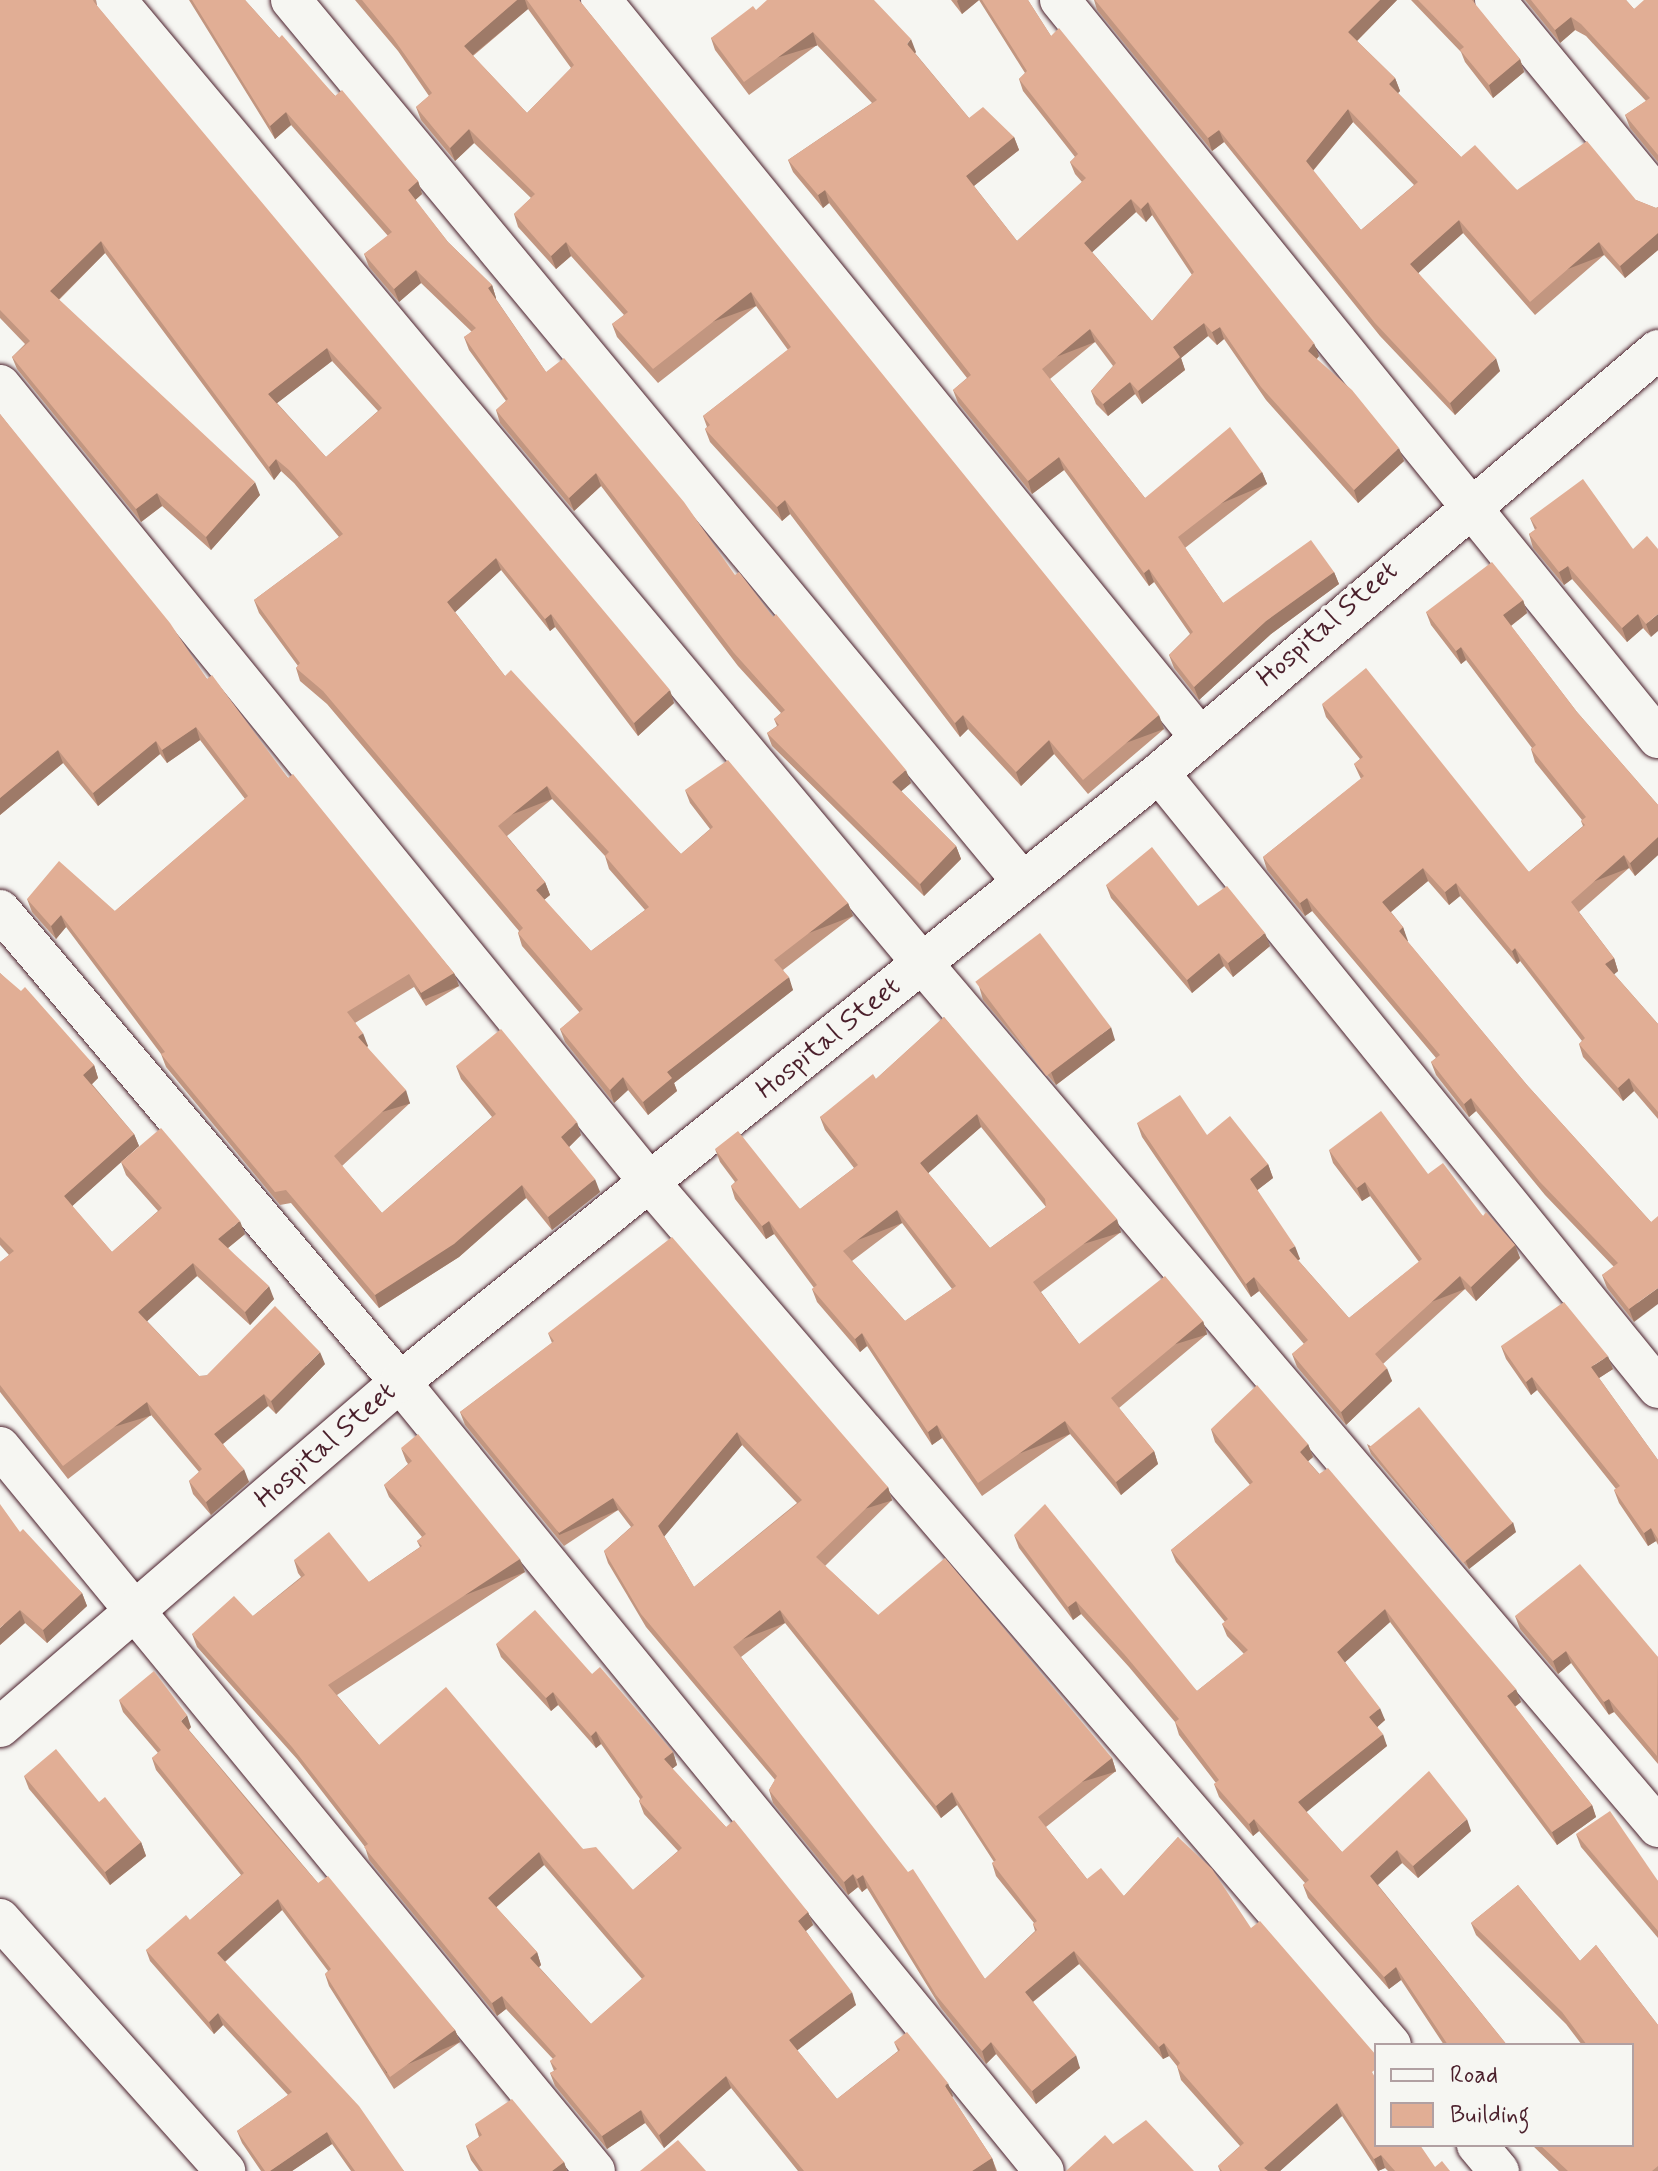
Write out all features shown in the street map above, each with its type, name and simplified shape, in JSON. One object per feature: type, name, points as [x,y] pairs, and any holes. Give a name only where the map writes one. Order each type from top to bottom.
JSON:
[{"type":"street","points":[[116,0],[922,963],[1658,1827]]},
{"type":"street","points":[[291,0],[1022,881]]},
{"type":"street","points":[[601,0],[1200,737]]},
{"type":"street","points":[[1060,0],[1658,738]]},
{"type":"street","points":[[1495,0],[1658,198]]},
{"type":"street","name":"Hospital Steet","points":[[0,1727],[400,1382],[651,1184],[1159,773],[1469,506],[1658,350]]},
{"type":"street","points":[[0,385],[651,1184],[1389,2043]]},
{"type":"street","points":[[1159,773],[1658,1388]]},
{"type":"street","points":[[0,910],[400,1382],[1044,2171]]},
{"type":"street","points":[[0,1447],[595,2171]]},
{"type":"street","points":[[0,1919],[225,2171]]},
{"type":"street","points":[[1479,2147],[1499,2171]]},
{"type":"building","points":[[0,0],[93,0],[670,690],[634,723],[551,614],[545,619],[496,558],[447,602],[505,676],[511,670],[681,854],[713,827],[685,790],[728,760],[848,903],[774,960],[789,977],[667,1072],[672,1078],[643,1102],[623,1077],[610,1090],[560,1029],[583,1009],[518,933],[523,928],[323,691],[296,668],[300,663],[254,600],[343,534],[289,470],[276,459],[269,467],[101,241],[50,291],[255,482],[206,537],[157,493],[136,509],[12,357],[30,341],[0,310]],"holes":[[[327,348],[382,408],[326,457],[268,394]],[[547,786],[609,852],[605,856],[649,907],[591,951],[536,890],[545,882],[498,826]]]},
{"type":"building","points":[[192,0],[245,0],[279,38],[282,35],[335,96],[342,90],[418,181],[408,190],[448,242],[492,285],[488,288],[546,372],[564,358],[684,502],[735,575],[739,572],[773,617],[776,614],[906,770],[892,782],[956,846],[920,884],[767,733],[779,725],[774,719],[785,710],[734,653],[596,473],[569,498],[496,410],[508,399],[464,337],[476,328],[416,270],[394,289],[364,254],[392,232],[286,112],[270,126]]},
{"type":"building","points":[[362,0],[517,0],[464,46],[527,113],[574,65],[527,0],[579,0],[1159,715],[1083,780],[1049,740],[1016,772],[963,715],[955,723],[785,500],[777,507],[705,429],[710,425],[703,416],[791,347],[751,292],[653,369],[612,324],[628,312],[566,242],[551,256],[514,214],[535,194],[469,129],[450,148],[416,107],[432,93]]},
{"type":"building","points":[[767,0],[874,0],[911,39],[907,44],[969,118],[983,107],[1014,137],[966,176],[1017,241],[1086,178],[1070,162],[1078,154],[1019,79],[1027,71],[982,0],[1028,0],[1051,36],[1059,28],[1314,343],[1308,351],[1352,390],[1399,448],[1354,490],[1261,387],[1220,327],[1212,332],[1204,323],[1173,347],[1180,357],[1138,391],[1130,382],[1103,404],[1091,391],[1116,363],[1090,329],[1042,369],[1145,498],[1230,427],[1262,472],[1178,537],[1223,603],[1311,540],[1334,572],[1266,621],[1194,687],[1169,655],[1193,632],[1149,569],[1144,573],[1059,457],[1028,481],[953,390],[971,375],[825,190],[818,195],[788,160],[877,100],[813,32],[744,82],[711,38],[753,6],[756,10]],"holes":[[[1131,199],[1141,209],[1148,202],[1194,272],[1152,321],[1084,243]]]},
{"type":"building","points":[[1095,0],[1380,0],[1348,32],[1395,78],[1389,84],[1461,157],[1475,145],[1517,190],[1587,141],[1636,200],[1658,207],[1658,233],[1620,266],[1599,242],[1530,302],[1459,220],[1410,264],[1496,358],[1450,403],[1375,323],[1219,130],[1208,138]],"holes":[[[1348,109],[1418,182],[1361,230],[1306,161]]]},
{"type":"building","points":[[1418,0],[1472,0],[1520,59],[1489,85],[1460,50],[1464,47]]},
{"type":"building","points":[[1531,0],[1626,0],[1634,9],[1644,0],[1658,0],[1658,155],[1625,115],[1650,98],[1581,24],[1571,17],[1555,30]]},
{"type":"building","points":[[0,414],[170,623],[207,679],[212,675],[288,778],[293,774],[454,973],[421,993],[409,974],[347,1012],[363,1033],[358,1037],[406,1090],[334,1156],[382,1213],[496,1114],[456,1066],[501,1029],[577,1122],[561,1137],[595,1179],[548,1217],[522,1185],[454,1244],[375,1295],[286,1190],[275,1192],[161,1054],[165,1052],[61,915],[51,926],[27,899],[59,861],[115,911],[248,796],[196,727],[162,750],[156,741],[93,793],[58,750],[0,798]]},
{"type":"building","points":[[1583,479],[1633,549],[1647,536],[1658,549],[1658,614],[1646,624],[1638,614],[1622,628],[1568,566],[1559,572],[1529,534],[1537,528],[1530,518]]},
{"type":"building","points":[[1492,562],[1523,600],[1503,615],[1577,712],[1658,805],[1658,837],[1630,863],[1624,855],[1571,902],[1614,958],[1605,964],[1658,1024],[1658,1112],[1629,1078],[1618,1088],[1579,1044],[1585,1038],[1515,948],[1512,951],[1456,883],[1445,892],[1423,868],[1382,902],[1403,927],[1399,931],[1527,1085],[1651,1222],[1658,1216],[1658,1288],[1629,1309],[1602,1275],[1618,1263],[1540,1182],[1471,1098],[1464,1104],[1431,1062],[1440,1055],[1307,898],[1300,903],[1263,857],[1364,776],[1354,764],[1363,757],[1322,704],[1366,668],[1529,872],[1585,825],[1581,821],[1586,817],[1531,749],[1536,745],[1461,647],[1456,651],[1426,612]]},
{"type":"building","points":[[1152,847],[1198,906],[1227,886],[1265,933],[1228,963],[1219,953],[1187,980],[1106,885]]},
{"type":"building","points":[[1040,933],[1111,1027],[1046,1076],[975,982]]},
{"type":"building","points":[[0,973],[21,991],[25,987],[94,1065],[83,1075],[134,1134],[64,1196],[112,1252],[162,1208],[121,1162],[161,1128],[240,1221],[218,1239],[269,1286],[245,1312],[193,1263],[138,1312],[199,1376],[206,1376],[275,1306],[320,1352],[271,1401],[264,1394],[214,1434],[244,1469],[206,1502],[189,1481],[202,1469],[147,1402],[63,1466],[0,1385],[0,1262],[14,1251],[0,1237]]},
{"type":"building","points":[[944,1017],[1117,1219],[1033,1282],[1079,1344],[1165,1276],[1203,1321],[1111,1398],[1154,1451],[1116,1482],[1065,1421],[978,1483],[937,1425],[928,1432],[862,1333],[855,1339],[812,1289],[817,1285],[769,1221],[762,1226],[731,1186],[738,1180],[715,1149],[738,1131],[800,1209],[858,1165],[820,1117],[873,1074],[876,1079]],"holes":[[[977,1114],[1045,1199],[1046,1207],[990,1248],[920,1163]],[[897,1210],[956,1286],[905,1321],[843,1251]]]},
{"type":"building","points":[[1180,1095],[1207,1135],[1230,1116],[1268,1164],[1250,1179],[1295,1246],[1289,1250],[1349,1318],[1422,1259],[1365,1182],[1357,1188],[1329,1150],[1381,1111],[1428,1174],[1443,1163],[1483,1216],[1486,1212],[1515,1245],[1471,1287],[1460,1276],[1375,1354],[1387,1368],[1341,1412],[1292,1354],[1308,1340],[1254,1277],[1246,1284],[1137,1123]]},
{"type":"building","points":[[672,1237],[888,1487],[816,1557],[878,1615],[945,1558],[1112,1758],[1038,1817],[1087,1879],[1101,1868],[1124,1896],[1178,1837],[1212,1869],[1251,1928],[1260,1921],[1374,2053],[1374,2147],[1421,2147],[1435,2167],[1442,2161],[1450,2171],[1395,2171],[1381,2155],[1374,2159],[1337,2103],[1264,2168],[1268,2171],[1222,2171],[1218,2166],[1244,2143],[1177,2067],[1180,2063],[1164,2043],[1159,2047],[1074,1951],[1025,1992],[1076,2055],[1032,2091],[991,2042],[982,2051],[936,1995],[863,1875],[857,1879],[853,1874],[844,1882],[769,1790],[777,1776],[641,1614],[604,1551],[634,1525],[613,1498],[559,1533],[460,1412],[554,1341],[548,1333]],"holes":[[[737,1432],[802,1500],[694,1587],[658,1526]],[[780,1610],[936,1806],[952,1792],[996,1860],[992,1863],[1037,1921],[1033,1924],[1037,1930],[985,1979],[913,1869],[908,1872],[733,1647]]]},
{"type":"building","points":[[1564,1302],[1608,1356],[1591,1367],[1658,1460],[1658,1539],[1651,1528],[1644,1533],[1614,1490],[1620,1486],[1532,1377],[1526,1382],[1501,1346]]},
{"type":"building","points":[[1257,1385],[1308,1444],[1300,1452],[1319,1474],[1328,1468],[1516,1689],[1507,1696],[1592,1805],[1552,1832],[1385,1609],[1337,1652],[1380,1708],[1369,1717],[1383,1734],[1298,1802],[1342,1852],[1429,1771],[1467,1819],[1413,1866],[1397,1850],[1370,1876],[1505,2043],[1447,2043],[1396,1967],[1384,1977],[1303,1885],[1309,1880],[1254,1819],[1249,1824],[1214,1784],[1219,1780],[1175,1722],[1179,1719],[1076,1601],[1068,1607],[1014,1535],[1045,1504],[1197,1691],[1248,1650],[1222,1624],[1228,1619],[1171,1550],[1253,1482],[1211,1429]]},
{"type":"building","points":[[1419,1407],[1513,1523],[1463,1563],[1369,1447]]},
{"type":"building","points":[[418,1434],[520,1559],[328,1685],[379,1745],[446,1687],[583,1849],[596,1847],[633,1890],[682,1848],[639,1801],[643,1797],[596,1731],[591,1736],[553,1692],[546,1698],[496,1644],[535,1610],[592,1674],[600,1667],[673,1752],[664,1759],[726,1827],[734,1820],[808,1912],[798,1921],[852,1992],[789,2040],[837,2099],[900,2050],[894,2042],[907,2032],[948,2083],[945,2086],[992,2158],[972,2171],[804,2171],[726,2076],[659,2135],[641,2110],[602,2136],[550,2073],[557,2069],[550,2061],[556,2056],[502,1996],[492,2003],[364,1847],[368,1844],[292,1747],[192,1634],[234,1596],[253,1616],[305,1575],[294,1560],[329,1532],[369,1582],[422,1546],[417,1541],[426,1534],[384,1485],[412,1461],[401,1448]],"holes":[[[539,1852],[645,1976],[591,2024],[530,1958],[537,1952],[488,1898]]]},
{"type":"building","points":[[0,1504],[20,1532],[23,1529],[82,1593],[43,1630],[20,1610],[0,1628]]},
{"type":"building","points":[[1580,1564],[1658,1657],[1657,1756],[1609,1699],[1604,1702],[1566,1651],[1553,1661],[1515,1616]]},
{"type":"building","points":[[154,1671],[187,1715],[181,1721],[275,1834],[318,1883],[328,1876],[455,2030],[390,2077],[325,1974],[331,1969],[278,1899],[217,1953],[359,2106],[404,2171],[355,2171],[327,2132],[270,2171],[265,2171],[237,2131],[292,2092],[218,2013],[209,2022],[146,1950],[186,1915],[190,1920],[244,1873],[152,1758],[161,1750],[119,1700]]},
{"type":"building","points":[[56,1749],[99,1802],[105,1797],[141,1842],[105,1872],[24,1776]]},
{"type":"building","points":[[1610,1811],[1658,1881],[1658,1931],[1576,1834]]},
{"type":"building","points":[[1518,1885],[1580,1961],[1596,1945],[1658,2025],[1658,2166],[1652,2171],[1568,2171],[1542,2147],[1634,2147],[1634,2043],[1585,2043],[1562,2012],[1471,1923]]},
{"type":"building","points":[[512,2099],[564,2162],[552,2171],[483,2171],[466,2146],[482,2135],[475,2124]]},
{"type":"building","points":[[1146,2120],[1194,2171],[1066,2171],[1105,2135],[1113,2144]]},
{"type":"building","points":[[678,2140],[706,2171],[640,2171]]}]
